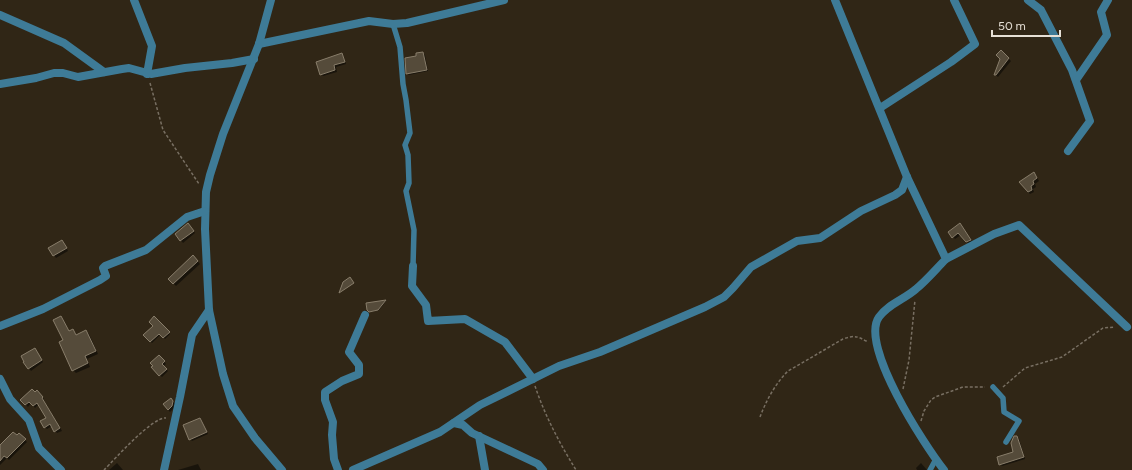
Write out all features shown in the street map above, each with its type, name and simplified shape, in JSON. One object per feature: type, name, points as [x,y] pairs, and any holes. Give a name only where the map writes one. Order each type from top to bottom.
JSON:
[{"type":"street","points":[[134,0],[152,46],[146,74]]},
{"type":"street","points":[[271,0],[259,44],[223,134],[210,175],[206,192],[205,229],[209,310],[223,374],[233,406],[255,438],[282,470]]},
{"type":"street","points":[[259,44],[369,21],[393,24],[407,23],[504,0]]},
{"type":"street","points":[[835,0],[907,177],[946,259]]},
{"type":"street","points":[[880,108],[951,62],[975,44],[954,0]]},
{"type":"street","points":[[1028,0],[1042,10],[1072,70],[1090,121],[1068,151]]},
{"type":"street","points":[[1076,80],[1107,35],[1101,12],[1108,0]]},
{"type":"street","points":[[0,15],[64,43],[104,72]]},
{"type":"street","points":[[0,84],[36,78],[54,73],[63,73],[78,77],[129,68],[146,74],[151,74],[205,65],[232,63],[254,58]]},
{"type":"street","points":[[353,470],[434,435],[480,405],[559,366],[600,352],[724,297],[748,270],[758,263],[797,241],[820,238],[861,211],[895,195],[902,190],[907,177]]},
{"type":"street","points":[[0,326],[43,309],[100,280],[106,276],[103,268],[105,266],[146,250],[187,218],[205,211]]},
{"type":"street","points":[[944,470],[919,433],[886,372],[877,346],[876,322],[890,307],[916,290],[946,259],[994,234],[1019,225],[1127,327]]},
{"type":"street","points":[[412,266],[412,286],[426,305],[428,321],[465,318],[505,342],[533,379]]},
{"type":"street","points":[[164,470],[192,335],[209,310]]},
{"type":"street","points":[[338,470],[334,459],[332,435],[333,422],[325,400],[325,392],[342,381],[360,374],[359,364],[349,352],[365,315]]},
{"type":"street","points":[[0,379],[10,399],[29,420],[39,448],[61,470]]},
{"type":"street","points":[[454,423],[464,425],[472,433],[538,464],[542,470]]},
{"type":"street","points":[[479,436],[485,470]]},
{"type":"lane","points":[[393,24],[400,47],[402,84],[406,100],[410,133],[405,145],[408,155],[409,183],[406,191],[414,230],[412,266]]},
{"type":"lane","points":[[993,387],[1003,398],[1004,412],[1019,421],[1006,442]]},
{"type":"lane","points":[[930,470],[936,459]]},
{"type":"path","points":[[146,74],[153,91],[158,114],[164,130],[194,178],[206,192]]},
{"type":"path","points":[[901,402],[909,360],[916,290]]},
{"type":"path","points":[[919,433],[924,411],[931,400],[935,397],[963,388],[1004,386],[1029,366],[1062,357],[1103,328],[1127,327]]},
{"type":"path","points":[[760,417],[766,402],[778,382],[788,371],[843,339],[852,336],[856,336],[877,346]]},
{"type":"path","points":[[533,379],[540,401],[576,470]]},
{"type":"path","points":[[104,470],[142,432],[164,417],[174,419]]},
{"type":"building","points":[[1001,50],[1009,58],[996,75],[994,75],[1000,59],[996,55]]},
{"type":"building","points":[[423,52],[427,70],[406,74],[405,58],[416,56],[416,53]]},
{"type":"building","points":[[342,53],[345,62],[334,65],[335,70],[320,75],[316,62]]},
{"type":"building","points":[[1034,172],[1037,178],[1033,181],[1034,184],[1031,186],[1032,190],[1028,192],[1019,182]]},
{"type":"building","points":[[188,223],[194,231],[180,241],[175,234]]},
{"type":"building","points":[[960,223],[971,240],[966,242],[958,233],[952,238],[948,232]]},
{"type":"building","points":[[62,240],[67,248],[53,256],[48,248]]},
{"type":"building","points":[[193,255],[198,261],[173,284],[168,279]]},
{"type":"building","points":[[350,277],[354,283],[339,293],[343,282]]},
{"type":"building","points":[[386,300],[378,310],[369,312],[367,310],[366,303]]},
{"type":"building","points":[[61,316],[69,331],[73,329],[76,335],[86,330],[96,351],[85,356],[88,363],[72,371],[59,342],[63,340],[53,320]]},
{"type":"building","points":[[154,316],[170,332],[163,338],[159,334],[150,342],[143,335],[153,326],[149,322]]},
{"type":"building","points":[[35,348],[42,360],[28,369],[21,356]]},
{"type":"building","points":[[159,355],[165,361],[162,364],[167,369],[159,376],[151,367],[153,366],[150,363]]},
{"type":"building","points":[[32,389],[35,392],[37,390],[43,397],[42,398],[60,428],[54,432],[50,424],[44,428],[40,421],[46,418],[37,403],[33,406],[29,402],[25,405],[20,400]]},
{"type":"building","points":[[171,398],[173,401],[172,406],[168,410],[163,404]]},
{"type":"building","points":[[200,418],[207,432],[189,440],[183,425]]},
{"type":"building","points":[[13,432],[17,435],[19,433],[26,439],[7,458],[4,456],[0,461],[0,445]]},
{"type":"building","points":[[1014,436],[1017,436],[1024,457],[999,465],[997,457],[1013,452],[1011,443]]}]
